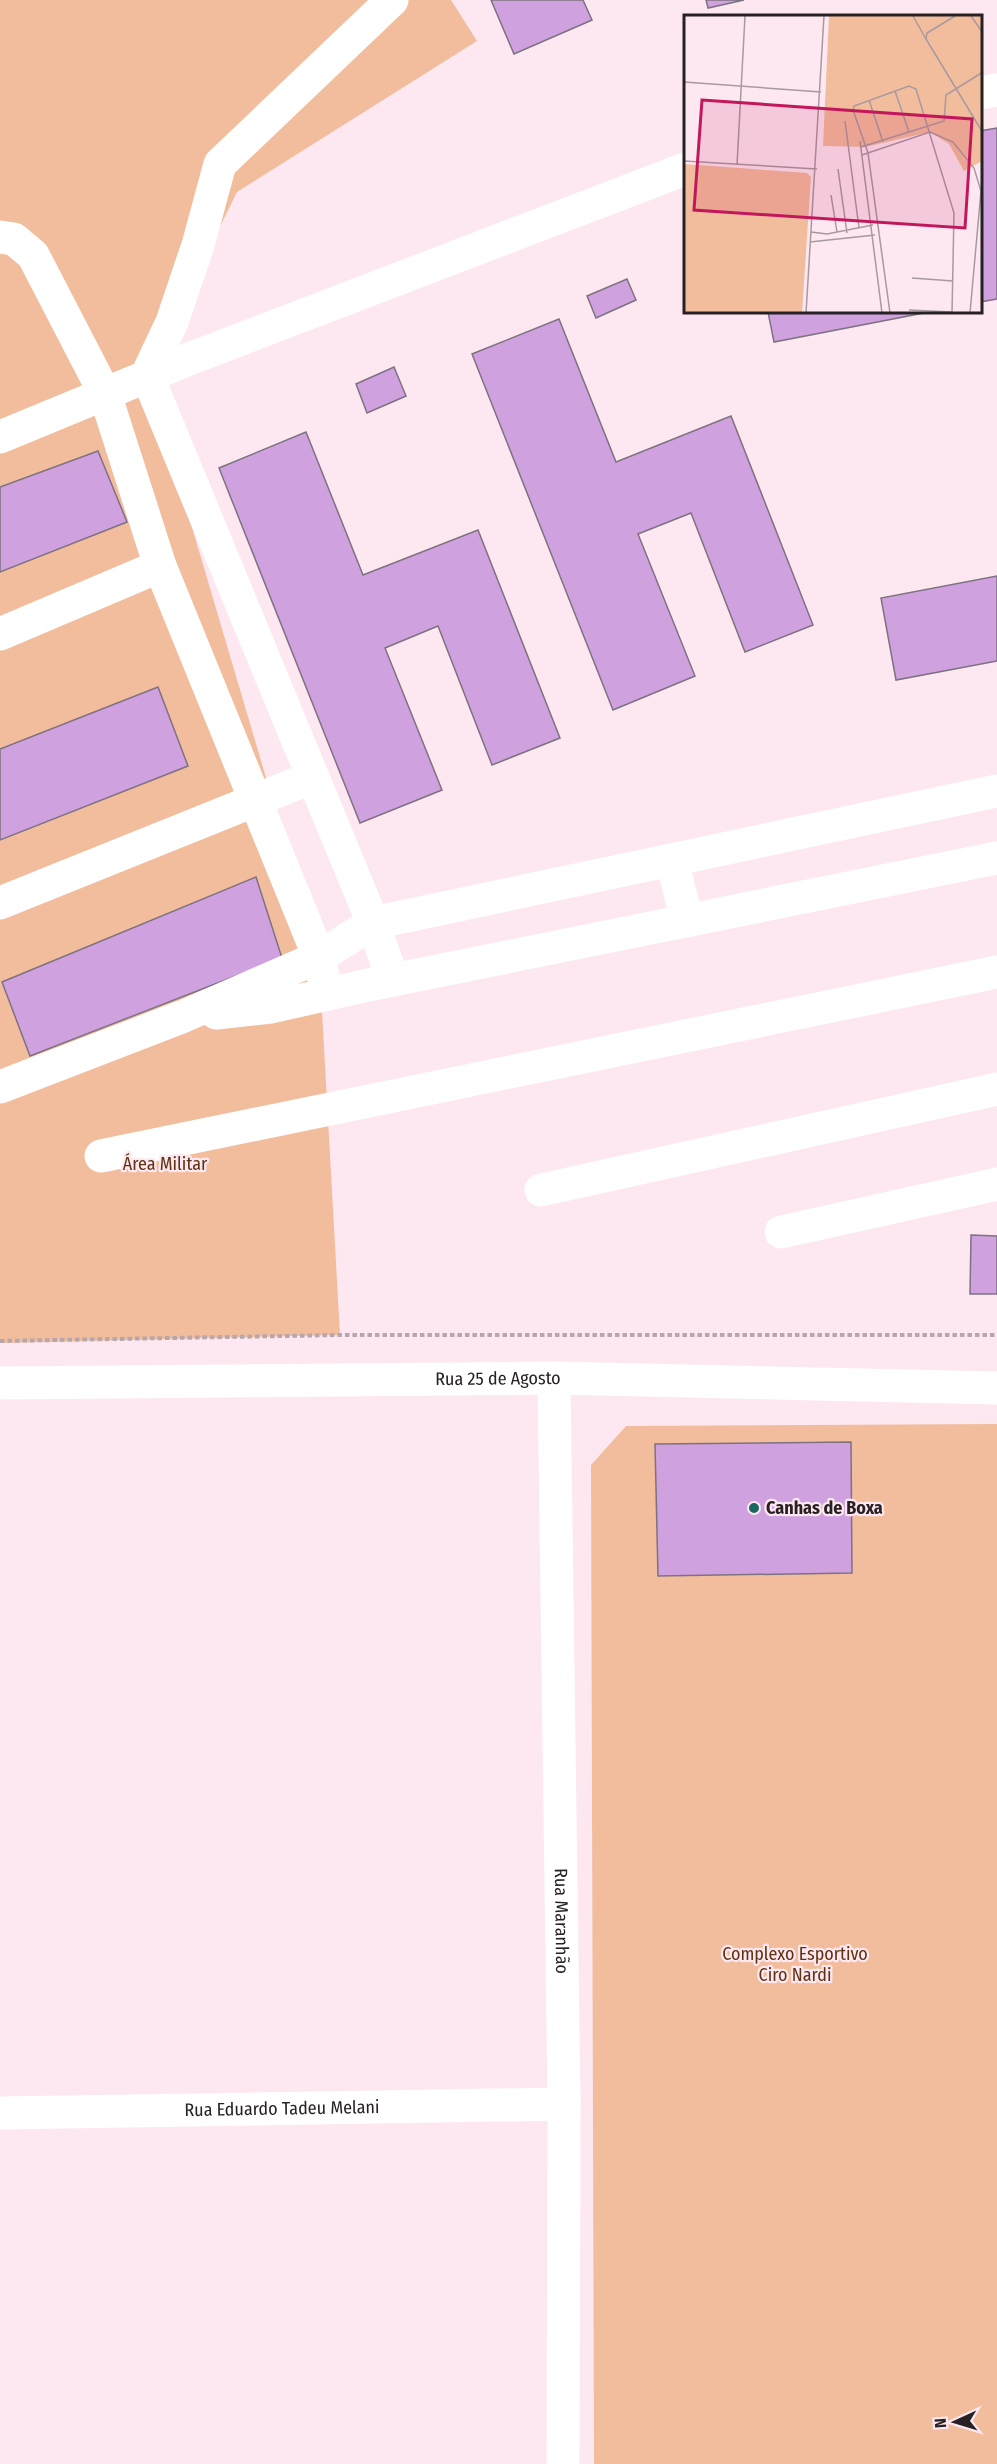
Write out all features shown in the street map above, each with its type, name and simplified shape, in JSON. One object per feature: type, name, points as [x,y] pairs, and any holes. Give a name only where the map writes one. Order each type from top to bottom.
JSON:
[{"type":"street","points":[[393,0],[220,164],[198,245],[172,322],[147,375],[373,923],[393,980]]},
{"type":"street","points":[[982,93],[997,90]]},
{"type":"street","points":[[0,437],[147,375],[684,169]]},
{"type":"street","points":[[0,237],[14,239],[33,255],[105,394],[160,566],[319,957],[327,994]]},
{"type":"street","points":[[0,634],[160,566]]},
{"type":"street","points":[[0,903],[313,777]]},
{"type":"street","points":[[0,1087],[184,1016],[319,957],[373,923],[992,796]]},
{"type":"street","points":[[184,1016],[272,1007],[393,980],[997,858]]},
{"type":"street","points":[[672,860],[687,921]]},
{"type":"street","points":[[101,1156],[997,972]]},
{"type":"street","points":[[542,1190],[997,1089]]},
{"type":"street","points":[[780,1232],[997,1184]]},
{"type":"street","name":"Rua 25 de Agosto","points":[[0,1383],[554,1378],[997,1388]]},
{"type":"street","name":"Rua Maranhão","points":[[554,1378],[564,2104],[563,2464]]},
{"type":"street","name":"Rua Eduardo Tadeu Melani","points":[[0,2113],[564,2104]]},
{"type":"path","points":[[0,1341],[340,1335],[997,1335]]},
{"type":"green space","name":"Área Militar","points":[[0,0],[451,0],[477,41],[237,192],[147,375],[319,957],[340,1335],[0,1343]]},
{"type":"green space","name":"Complexo Esportivo Ciro Nardi","points":[[997,1424],[997,2464],[594,2464],[591,1465],[626,1426]]},
{"type":"building","points":[[491,0],[583,0],[592,20],[514,54]]},
{"type":"building","points":[[706,0],[744,0],[708,8]]},
{"type":"building","points":[[997,128],[997,299],[982,302],[982,131]]},
{"type":"building","points":[[627,279],[636,300],[596,318],[587,296]]},
{"type":"building","points":[[768,314],[919,314],[774,342]]},
{"type":"building","points":[[559,319],[616,462],[731,416],[813,625],[745,652],[691,513],[638,534],[695,676],[613,710],[472,354]]},
{"type":"building","points":[[394,367],[406,396],[367,413],[356,384]]},
{"type":"building","points":[[306,432],[363,575],[478,530],[560,738],[492,765],[438,626],[385,648],[442,790],[360,823],[219,468]]},
{"type":"building","points":[[98,451],[127,522],[0,572],[0,487]]},
{"type":"building","points":[[997,576],[997,661],[896,680],[881,598]]},
{"type":"building","points":[[158,687],[188,766],[0,840],[0,749]]},
{"type":"building","points":[[256,877],[282,958],[30,1056],[2,982]]},
{"type":"building","points":[[971,1235],[997,1236],[997,1294],[970,1294]]},
{"type":"building","name":"Canhas de Boxa","points":[[851,1442],[852,1573],[658,1576],[655,1444]]},
{"type":"place","name":"Canhas de Boxa","points":[[754,1508]]}]
